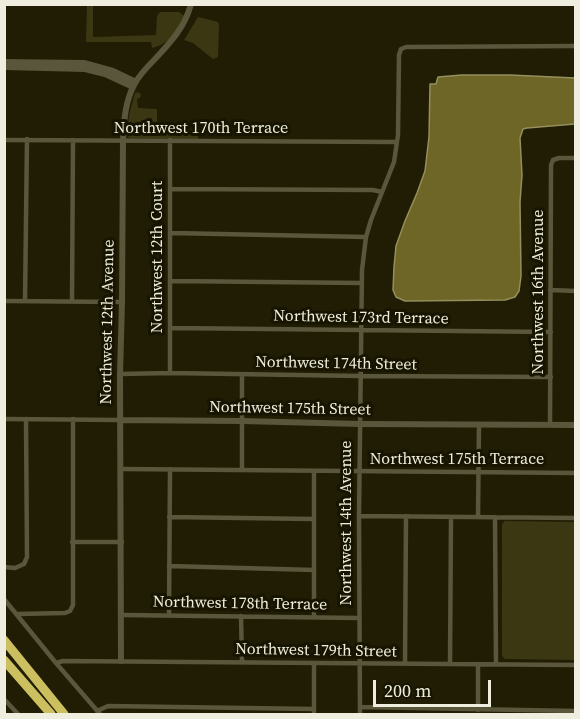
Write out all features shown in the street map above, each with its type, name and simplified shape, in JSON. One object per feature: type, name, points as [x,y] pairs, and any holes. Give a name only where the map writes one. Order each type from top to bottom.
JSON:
[{"type":"highway","points":[[4,640],[64,714]]},
{"type":"highway","points":[[4,660],[51,714]]},
{"type":"street","name":"Northwest 12th Avenue","points":[[122,661],[120,374],[125,116],[134,85],[143,71],[182,29],[191,4]]},
{"type":"street","name":"Northwest 14th Avenue","points":[[360,714],[361,283],[366,237],[394,162],[397,142],[400,49],[406,47],[576,46]]},
{"type":"street","points":[[4,62],[84,66],[113,71],[134,85]]},
{"type":"street","points":[[4,68],[49,65]]},
{"type":"street","points":[[25,301],[27,139]]},
{"type":"street","name":"Northwest 170th Terrace","points":[[4,140],[397,142]]},
{"type":"street","points":[[72,301],[73,140]]},
{"type":"street","name":"Northwest 12th Court","points":[[170,140],[170,373]]},
{"type":"street","name":"Northwest 16th Avenue","points":[[550,425],[550,165],[553,160],[559,158],[576,158]]},
{"type":"street","points":[[170,189],[373,190],[382,192]]},
{"type":"street","points":[[171,233],[366,237]]},
{"type":"street","points":[[171,281],[361,283]]},
{"type":"street","points":[[550,290],[576,291]]},
{"type":"street","points":[[4,301],[122,302]]},
{"type":"street","name":"Northwest 173rd Terrace","points":[[171,328],[551,332]]},
{"type":"street","name":"Northwest 174th Street","points":[[120,374],[551,378]]},
{"type":"street","points":[[242,375],[242,470]]},
{"type":"street","name":"Northwest 175th Street","points":[[4,419],[576,425]]},
{"type":"street","points":[[4,567],[24,564],[27,557],[26,419]]},
{"type":"street","points":[[17,614],[65,614],[73,605],[73,419]]},
{"type":"street","points":[[478,517],[479,424]]},
{"type":"street","name":"Northwest 175th Terrace","points":[[122,469],[576,472]]},
{"type":"street","points":[[169,616],[170,469]]},
{"type":"street","points":[[314,471],[314,617]]},
{"type":"street","points":[[359,516],[576,518]]},
{"type":"street","points":[[405,664],[406,516]]},
{"type":"street","points":[[169,517],[314,519]]},
{"type":"street","points":[[450,664],[451,517]]},
{"type":"street","points":[[495,517],[496,664]]},
{"type":"street","points":[[72,542],[122,542]]},
{"type":"street","points":[[169,566],[314,570]]},
{"type":"street","points":[[4,599],[99,713],[108,706],[314,712],[314,663]]},
{"type":"street","name":"Northwest 178th Terrace","points":[[122,615],[359,618]]},
{"type":"street","points":[[241,616],[242,662]]},
{"type":"street","name":"Northwest 179th Street","points":[[56,663],[122,661],[576,665]]},
{"type":"street","points":[[478,664],[478,710]]},
{"type":"street","points":[[6,702],[18,714]]},
{"type":"street","points":[[360,708],[405,712],[576,711]]},
{"type":"shaded area","points":[[87,5],[93,5],[93,37],[156,35],[157,16],[160,12],[179,12],[184,16],[168,40],[152,48],[151,42],[86,42]]},
{"type":"shaded area","points":[[198,17],[218,22],[218,57],[213,59],[193,43],[184,40]]},
{"type":"shaded area","points":[[462,75],[575,78],[575,124],[523,129],[520,138],[521,276],[519,291],[515,297],[505,300],[405,301],[396,297],[393,290],[396,246],[425,171],[429,137],[430,84],[436,84],[438,77]]},
{"type":"shaded area","points":[[139,92],[141,95],[137,99],[138,108],[157,109],[157,126],[163,129],[198,130],[198,139],[130,138],[127,136],[129,115],[135,93]]},
{"type":"shaded area","points":[[505,521],[575,522],[575,660],[505,659],[502,656],[502,524]]}]
